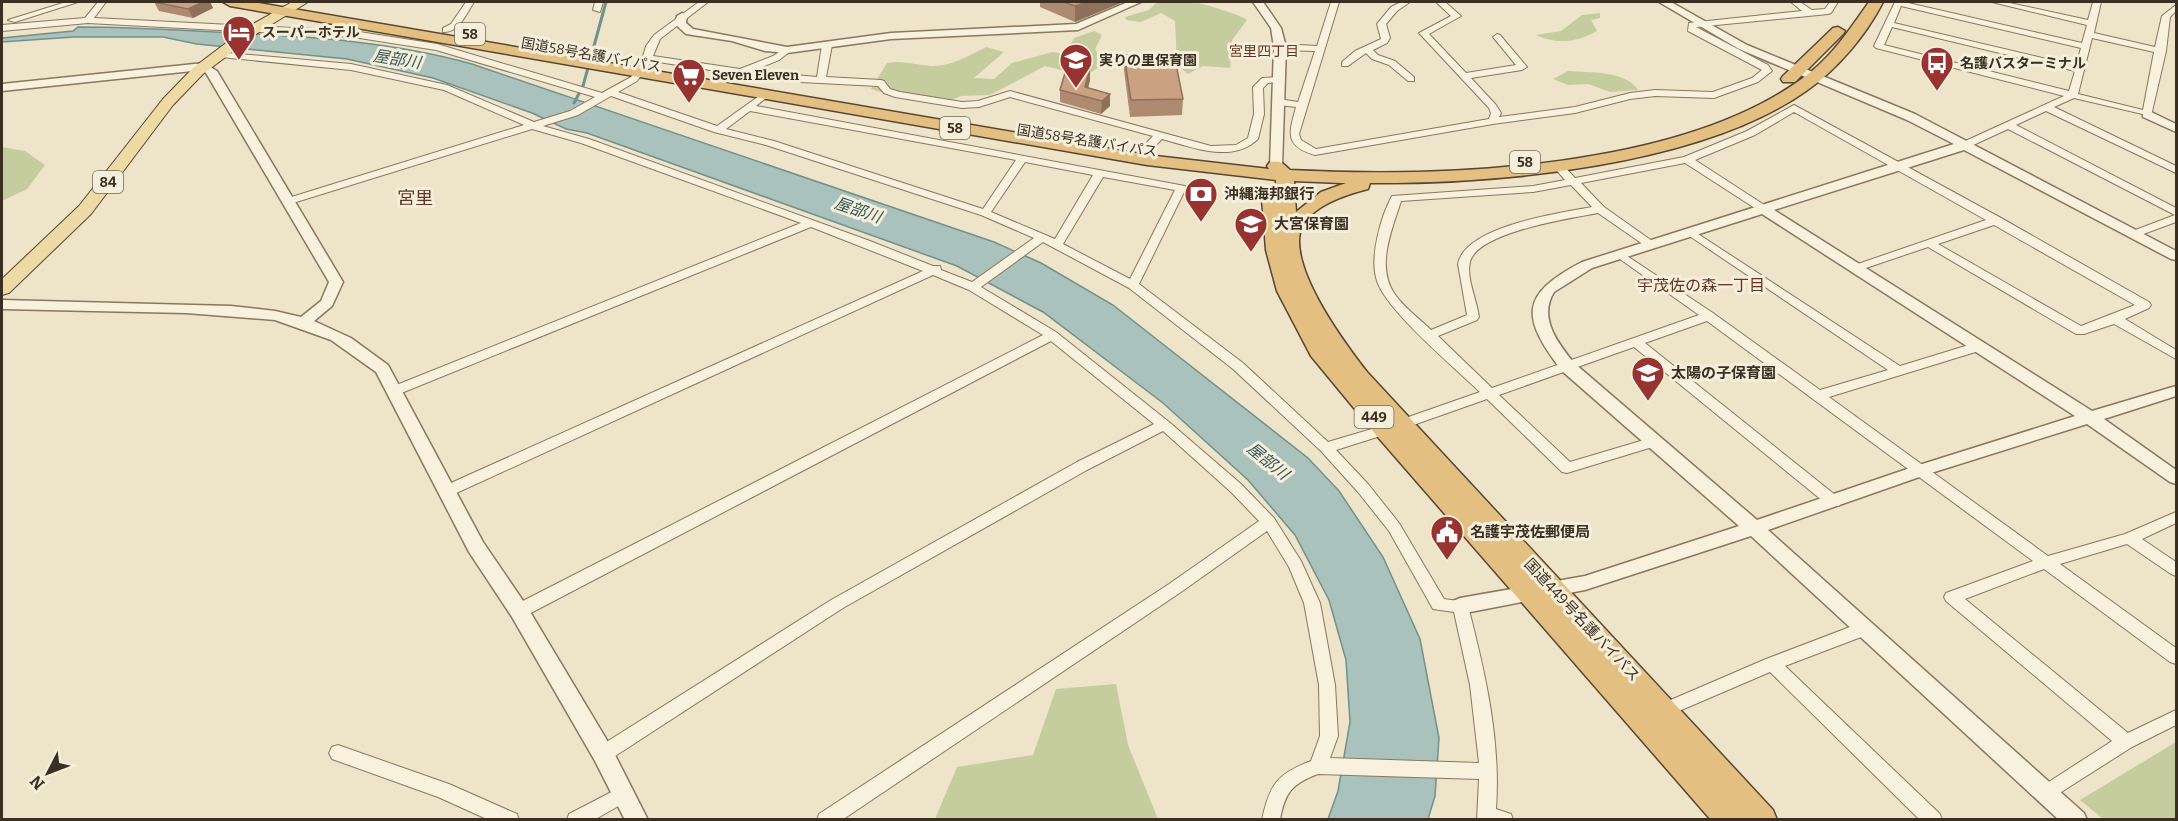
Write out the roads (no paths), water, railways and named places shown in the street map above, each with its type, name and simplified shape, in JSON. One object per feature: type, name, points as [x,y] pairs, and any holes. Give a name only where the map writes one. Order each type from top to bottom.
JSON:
[{"type":"highway","name":"国道58号名護バイパス","points":[[230,2],[288,5],[444,39],[645,65],[1277,172],[1424,169],[1554,158],[1649,138],[1696,123],[1808,73],[1861,2]]},
{"type":"highway","name":"国道58号名護バイパス","points":[[645,65],[766,94],[1147,160],[1277,172],[1408,178],[1472,175],[1557,165],[1637,150],[1696,135],[1773,103],[1808,73],[1844,49],[1876,2]]},
{"type":"highway","name":"国道449号名護バイパス","points":[[1277,172],[1290,239],[1304,290],[1326,330],[1394,427]]},
{"type":"highway","name":"国道449号名護バイパス","points":[[1277,172],[1273,232],[1287,291],[1319,351],[1394,427],[1540,590],[1731,819]]},
{"type":"highway","points":[[1290,239],[1306,209],[1325,197],[1358,186],[1408,178]]},
{"type":"highway","name":"国道449号名護バイパス","points":[[1540,590],[1665,710],[1762,819]]},
{"type":"main road","name":"84","points":[[2,289],[85,210],[180,89],[204,66],[288,5]]},
{"type":"main road","points":[[180,89],[200,81],[216,80]]},
{"type":"street","points":[[2,22],[74,2]]},
{"type":"street","points":[[87,21],[102,2]]},
{"type":"street","points":[[444,39],[470,2]]},
{"type":"street","points":[[290,201],[536,127],[604,97],[645,65],[657,37],[682,16],[704,2]]},
{"type":"street","points":[[682,16],[680,24],[690,32],[733,38],[765,48],[787,50],[891,36],[1078,27],[1136,2]]},
{"type":"street","points":[[1258,2],[1276,28],[1280,47],[1277,172]]},
{"type":"street","points":[[1335,2],[1294,134],[1296,141],[1315,152],[1493,121],[1575,111],[1638,95],[1714,95],[1755,80],[1767,72],[1765,67],[1752,58],[1690,27],[1828,11],[1834,2]]},
{"type":"street","points":[[1345,64],[1358,53],[1384,41],[1386,38],[1380,24],[1383,18],[1406,2]]},
{"type":"street","points":[[1440,2],[1458,16],[1423,33],[1493,107],[1496,113],[1493,121]]},
{"type":"street","points":[[1664,2],[1743,47],[1911,117],[2176,256]]},
{"type":"street","points":[[1795,2],[1810,13]]},
{"type":"street","points":[[2085,46],[1899,2],[1879,46],[2147,114],[2176,128]]},
{"type":"street","points":[[1996,2],[2091,23]]},
{"type":"street","points":[[2073,95],[2097,2]]},
{"type":"street","points":[[2147,114],[2166,16],[2176,6]]},
{"type":"street","points":[[2,28],[87,21],[444,39],[604,97],[770,143],[985,213],[1042,237],[1133,285],[1238,366],[1326,448],[1363,488],[1394,527],[1438,605],[1460,606],[1585,582],[1834,502],[1922,470],[2176,391]]},
{"type":"street","points":[[1889,24],[2078,69]]},
{"type":"street","points":[[2088,34],[2161,51]]},
{"type":"street","points":[[1465,76],[1522,67],[1497,37]]},
{"type":"street","points":[[821,81],[827,45]]},
{"type":"street","points":[[1280,47],[1320,49]]},
{"type":"street","points":[[741,72],[776,58],[787,50]]},
{"type":"street","points":[[1368,50],[1375,57],[1392,63],[1411,79]]},
{"type":"street","points":[[221,53],[351,67],[447,88],[536,127],[585,141],[976,285],[1052,335],[1164,425],[1236,488],[1269,522],[1296,564],[1312,603],[1327,685],[1329,736],[1323,766]]},
{"type":"street","points":[[645,65],[821,81],[881,83],[887,91],[898,95],[962,105],[979,104],[1010,94],[1158,137],[1218,150],[1247,144],[1253,139],[1259,114],[1258,87],[1265,80],[1279,79]]},
{"type":"street","points":[[2,88],[204,66],[216,80],[290,201],[336,282],[327,303],[304,322]]},
{"type":"street","points":[[718,130],[766,94]]},
{"type":"street","points":[[2073,95],[1965,145],[1587,265],[1565,277],[1544,295],[1541,314],[1548,342],[1568,366],[1754,528],[1863,629],[2076,819]]},
{"type":"street","points":[[1279,102],[1302,105]]},
{"type":"street","points":[[750,108],[1181,188],[1133,285]]},
{"type":"street","points":[[1654,442],[1567,468],[1387,291],[1380,270],[1380,252],[1396,198],[1465,195],[1575,183],[1687,160],[1752,133],[1794,108],[2145,304],[2115,319],[2080,331],[1930,244]]},
{"type":"street","points":[[2048,108],[2176,170]]},
{"type":"street","points":[[2010,126],[2176,212]]},
{"type":"street","points":[[1144,151],[1158,137]]},
{"type":"street","points":[[985,213],[1023,159]]},
{"type":"street","points":[[1687,160],[2090,418],[2176,478]]},
{"type":"street","points":[[1557,165],[1600,209],[1651,245]]},
{"type":"street","points":[[1058,245],[1099,174]]},
{"type":"street","points":[[1430,335],[1473,317],[1464,268],[1468,254],[1483,242],[1500,232],[1600,209]]},
{"type":"street","points":[[2134,234],[2176,218]]},
{"type":"street","points":[[1856,268],[1997,220]]},
{"type":"street","points":[[394,391],[811,223]]},
{"type":"street","points":[[1692,233],[1897,370]]},
{"type":"street","points":[[976,285],[1042,237]]},
{"type":"street","points":[[1621,255],[1922,470],[2176,657]]},
{"type":"street","points":[[447,490],[936,269]]},
{"type":"street","points":[[2,305],[212,309],[253,312],[304,322],[334,334],[362,350],[382,369],[476,547],[519,610],[603,754],[637,819]]},
{"type":"street","points":[[1326,448],[1490,394],[1709,316]]},
{"type":"street","points":[[2115,319],[2176,355]]},
{"type":"street","points":[[519,610],[1052,335]]},
{"type":"street","points":[[1636,342],[1834,502]]},
{"type":"street","points":[[1817,396],[1977,347]]},
{"type":"street","points":[[603,754],[837,604],[1082,466],[1164,425]]},
{"type":"street","points":[[2126,742],[1952,597],[2048,562],[2129,538],[2176,517]]},
{"type":"street","points":[[826,819],[1175,588],[1269,522]]},
{"type":"street","points":[[2129,538],[2176,570]]},
{"type":"street","points":[[1460,606],[1478,673],[1492,818]]},
{"type":"street","points":[[1665,710],[1772,664],[1863,629]]},
{"type":"street","points":[[1772,664],[1934,819]]},
{"type":"street","points":[[2047,793],[2126,742],[2176,717]]},
{"type":"street","points":[[339,753],[443,790],[510,819]]},
{"type":"street","points":[[1271,819],[1275,797],[1291,775],[1323,766],[1488,771]]},
{"type":"street","points":[[576,819],[622,794]]},
{"type":"water","name":"屋部川","points":[[78,27],[323,39],[413,50],[472,64],[994,242],[1041,263],[1113,305],[1308,458],[1339,491],[1383,557],[1420,639],[1439,738],[1435,796],[1428,819],[1328,819],[1338,791],[1350,722],[1346,660],[1329,600],[1295,535],[1248,480],[1163,403],[1043,312],[957,266],[587,133],[566,129],[532,113],[433,78],[347,59],[197,44],[163,37],[74,37],[2,42],[2,38],[73,31]]},
{"type":"waterway","points":[[574,103],[583,86],[606,2]]},
{"type":"place","name":"スーパーホテル","points":[[239,61]]},
{"type":"place","name":"実りの里保育園","points":[[1076,89]]},
{"type":"place","name":"名護バスターミナル","points":[[1937,92]]},
{"type":"place","name":"Seven Eleven","points":[[689,104]]},
{"type":"place","name":"沖縄海邦銀行","points":[[1201,223]]},
{"type":"place","name":"大宮保育園","points":[[1251,253]]},
{"type":"place","name":"太陽の子保育園","points":[[1648,402]]},
{"type":"place","name":"名護宇茂佐郵便局","points":[[1447,561]]},
{"type":"district","name":"宮里四丁目","points":[[1264,51]]},
{"type":"district","name":"宮里","points":[[415,198]]},
{"type":"district","name":"宇茂佐の森一丁目","points":[[1701,285]]}]
